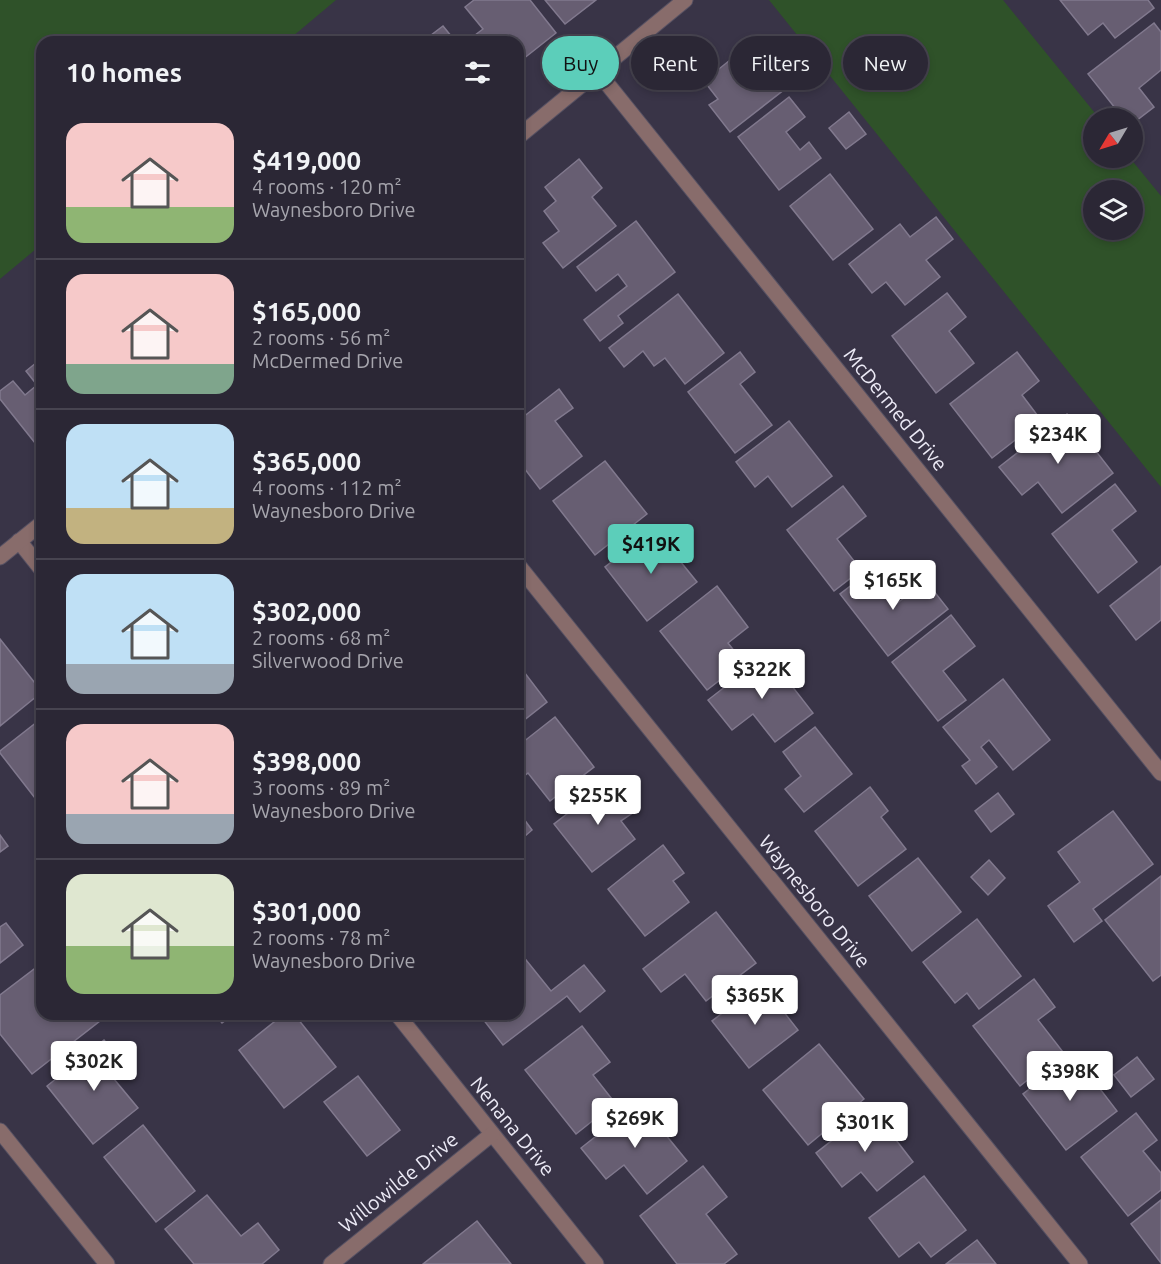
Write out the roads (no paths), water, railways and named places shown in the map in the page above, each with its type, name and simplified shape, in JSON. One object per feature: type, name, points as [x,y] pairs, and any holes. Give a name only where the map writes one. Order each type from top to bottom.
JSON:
[{"type":"street","points":[[619,53],[686,0]]},
{"type":"street","points":[[524,132],[574,90]]},
{"type":"street","name":"McDermed Drive","points":[[612,90],[1161,773]]},
{"type":"street","points":[[0,557],[36,528]]},
{"type":"street","points":[[19,541],[36,562]]},
{"type":"street","name":"Waynesboro Drive","points":[[524,572],[1080,1264]]},
{"type":"street","name":"Nenana Drive","points":[[402,1020],[596,1264]]},
{"type":"street","points":[[0,1131],[107,1264]]},
{"type":"street","name":"Willowilde Drive","points":[[331,1264],[492,1134]]}]
